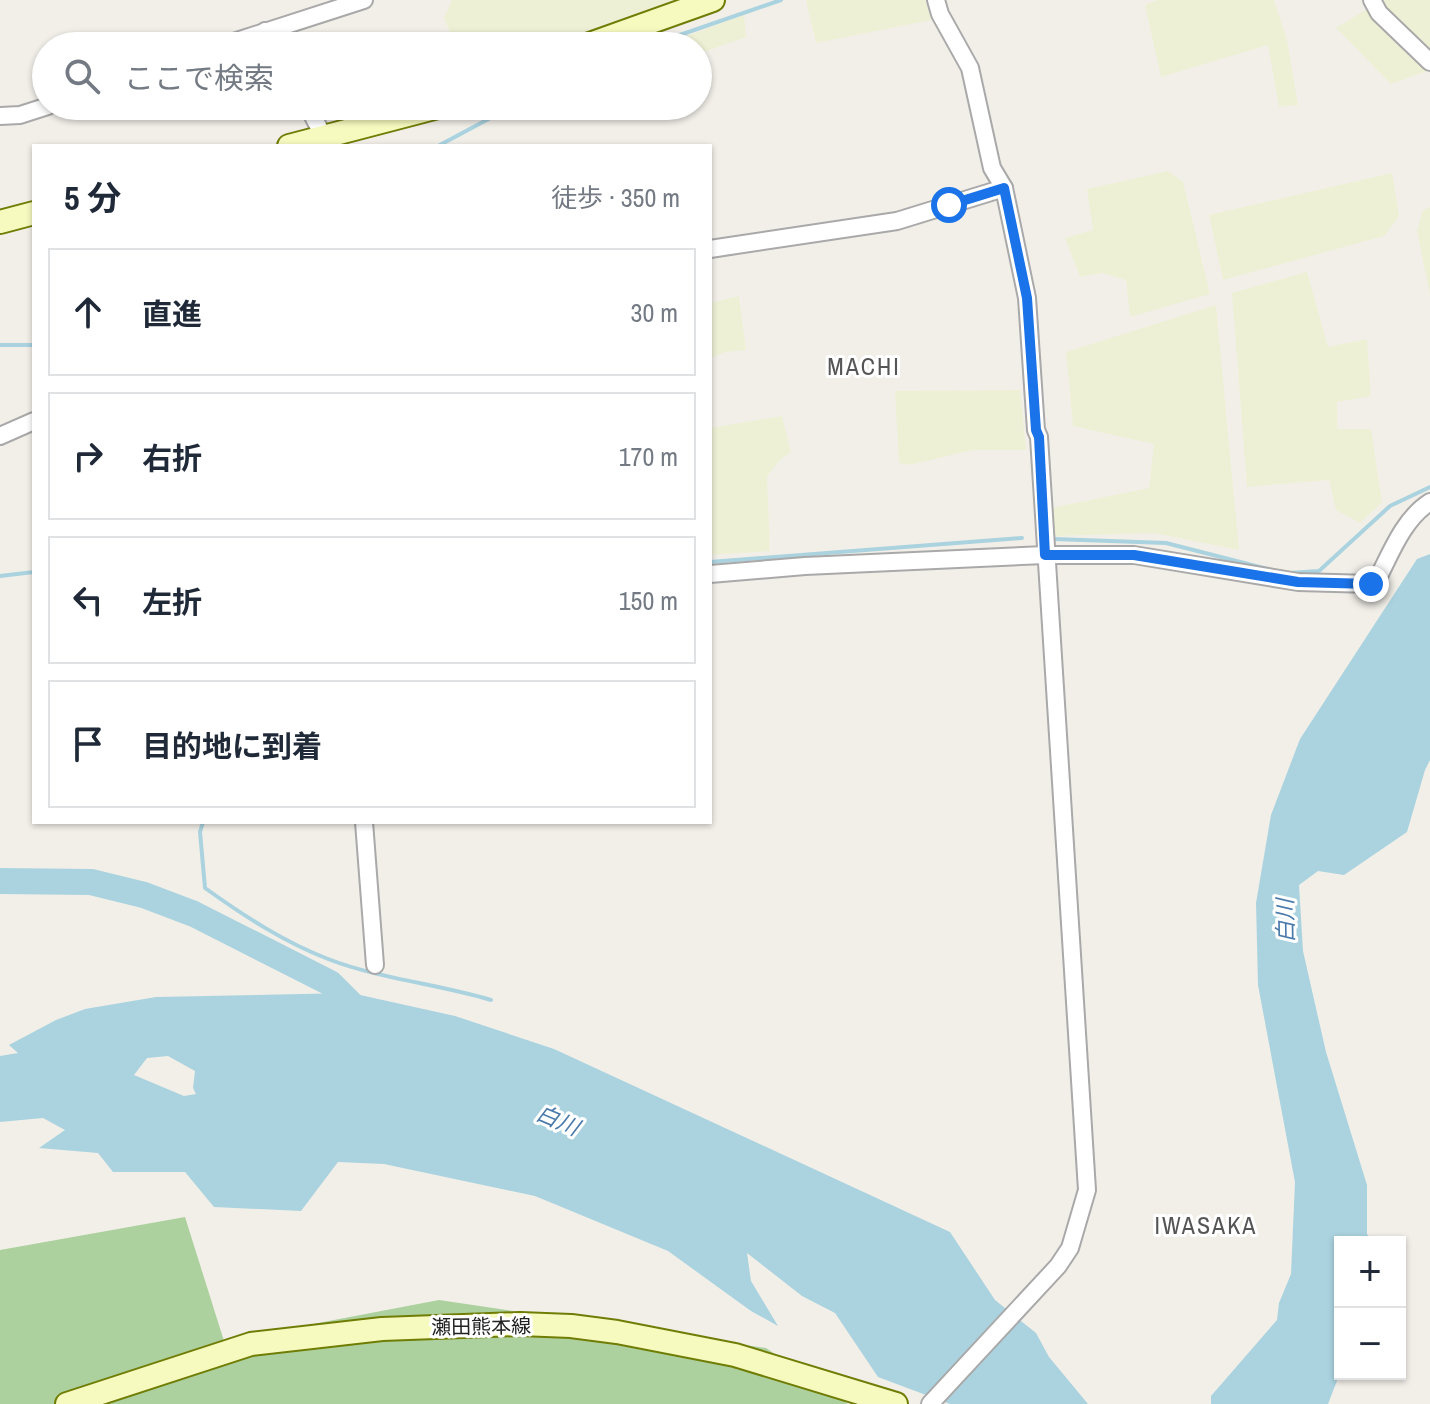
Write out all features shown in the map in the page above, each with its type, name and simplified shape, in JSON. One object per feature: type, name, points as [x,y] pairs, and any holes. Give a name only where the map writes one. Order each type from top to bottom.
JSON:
[{"type":"main road","points":[[623,32],[713,0]]},
{"type":"main road","points":[[304,144],[327,141],[396,120]]},
{"type":"main road","points":[[0,222],[32,214]]},
{"type":"main road","name":"瀬田熊本線","points":[[67,1404],[251,1344],[382,1329],[520,1324],[617,1332],[735,1355],[896,1404]]},
{"type":"street","points":[[284,32],[364,0]]},
{"type":"street","points":[[932,1403],[1058,1266],[1070,1248],[1087,1190],[1039,437],[1027,298],[1004,188],[992,168],[970,68],[940,14],[936,0]]},
{"type":"street","points":[[1372,0],[1379,13],[1430,62]]},
{"type":"street","points":[[0,116],[32,111]]},
{"type":"street","points":[[316,120],[327,141]]},
{"type":"street","points":[[712,249],[897,221],[1004,188]]},
{"type":"street","points":[[0,436],[32,422]]},
{"type":"street","points":[[712,574],[805,566],[1045,555],[1134,555],[1298,582],[1371,584],[1376,582],[1409,523],[1430,502]]},
{"type":"street","points":[[364,824],[375,965]]},
{"type":"green space","points":[[452,0],[674,0],[591,32],[450,32],[444,18]]},
{"type":"green space","points":[[806,0],[925,0],[931,20],[816,43]]},
{"type":"green space","points":[[1158,0],[1274,0],[1287,40],[1298,105],[1279,107],[1268,45],[1161,77],[1145,5]]},
{"type":"green space","points":[[1380,0],[1430,0],[1430,52],[1392,17]]},
{"type":"green space","points":[[1367,9],[1430,70],[1391,84],[1336,28]]},
{"type":"green space","points":[[744,15],[746,37],[712,49],[712,32],[697,32]]},
{"type":"green space","points":[[1168,171],[1183,182],[1210,294],[1130,317],[1126,280],[1102,273],[1080,277],[1065,238],[1093,230],[1087,189]]},
{"type":"green space","points":[[1392,173],[1399,216],[1384,236],[1223,280],[1209,215]]},
{"type":"green space","points":[[1430,207],[1430,295],[1417,231],[1423,210]]},
{"type":"green space","points":[[1307,272],[1328,347],[1367,339],[1371,396],[1337,402],[1337,429],[1371,429],[1382,502],[1360,523],[1336,510],[1329,480],[1247,487],[1232,293]]},
{"type":"green space","points":[[739,296],[746,350],[712,357],[712,303]]},
{"type":"green space","points":[[1216,305],[1239,550],[1154,533],[1055,536],[1051,508],[1149,488],[1154,444],[1073,426],[1066,352]]},
{"type":"green space","points":[[1020,390],[1026,450],[973,450],[909,465],[899,463],[895,391]]},
{"type":"green space","points":[[782,416],[791,452],[767,476],[770,551],[712,555],[712,428]]},
{"type":"green space","points":[[185,1217],[224,1341],[439,1300],[766,1348],[848,1404],[0,1404],[0,1250]]},
{"type":"water","name":"白川","points":[[1430,554],[1430,760],[1407,832],[1344,875],[1318,871],[1299,885],[1303,951],[1326,1052],[1367,1185],[1368,1236],[1334,1236],[1334,1380],[1337,1380],[1328,1404],[1211,1404],[1211,1396],[1277,1320],[1279,1303],[1291,1274],[1295,1182],[1258,985],[1256,903],[1271,815],[1300,739],[1417,559]]},
{"type":"water","name":"白川","points":[[351,993],[455,1016],[554,1049],[950,1232],[995,1300],[1036,1333],[1049,1357],[1088,1404],[950,1404],[878,1377],[835,1313],[802,1296],[747,1253],[751,1281],[778,1326],[751,1311],[668,1251],[535,1196],[384,1164],[338,1162],[301,1211],[214,1207],[185,1172],[113,1172],[98,1153],[39,1148],[65,1130],[43,1118],[0,1122],[0,1056],[18,1053],[9,1045],[56,1020],[85,1009],[156,997]],"holes":[[[168,1056],[195,1071],[193,1088],[196,1094],[184,1096],[134,1075],[147,1058]]]},
{"type":"waterway","points":[[688,32],[781,0]]},
{"type":"waterway","points":[[442,144],[487,120]]},
{"type":"waterway","points":[[0,345],[32,345]]},
{"type":"waterway","points":[[1289,573],[1319,571],[1390,506],[1430,487]]},
{"type":"waterway","points":[[712,562],[1022,538]]},
{"type":"waterway","points":[[1054,539],[1166,543],[1272,570]]},
{"type":"waterway","points":[[0,576],[32,572]]},
{"type":"waterway","points":[[202,824],[200,832],[205,888],[249,918],[296,945],[348,966],[491,1000]]},
{"type":"waterway","points":[[0,881],[91,882],[144,895],[194,914],[330,983],[365,1018]]},
{"type":"district","name":"MACHI","points":[[864,366]]},
{"type":"district","name":"IWASAKA","points":[[1206,1225]]},
{"type":"route","points":[[949,205],[1004,188],[1027,298],[1045,555],[1134,555],[1298,582],[1371,584]]}]
